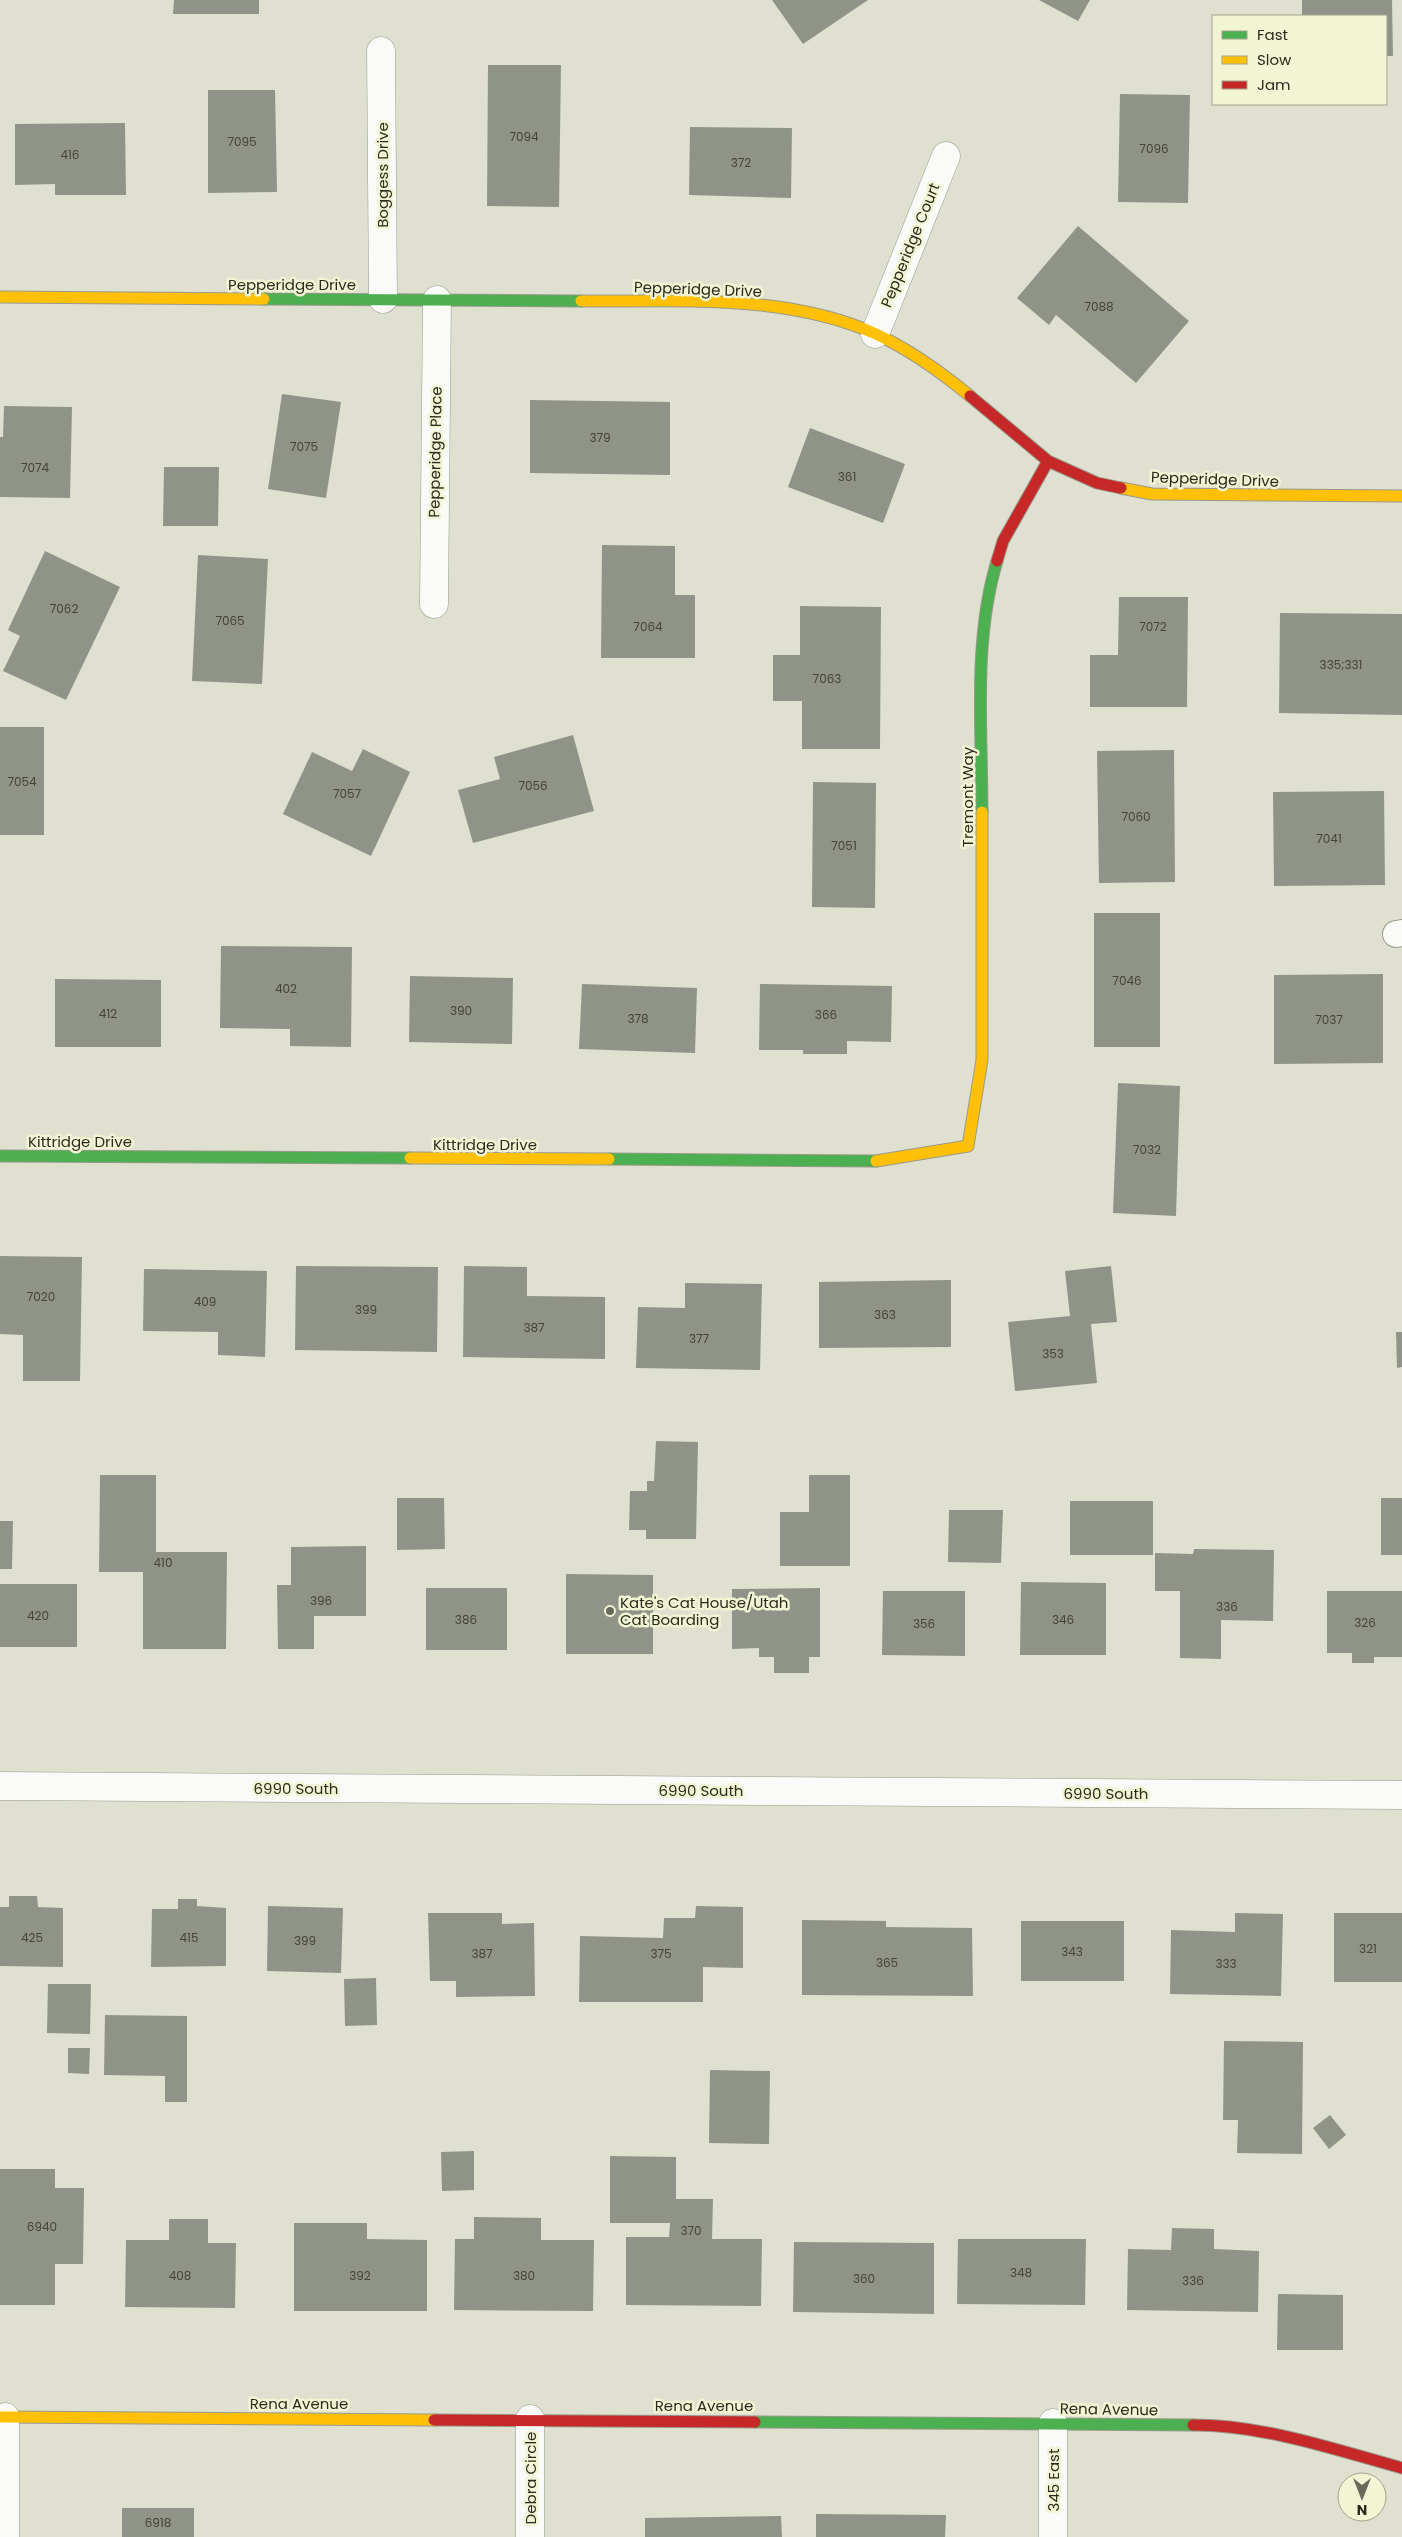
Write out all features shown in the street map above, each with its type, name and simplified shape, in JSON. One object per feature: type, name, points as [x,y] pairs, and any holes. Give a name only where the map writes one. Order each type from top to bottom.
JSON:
[{"type":"street","name":"Boggess Drive","points":[[381,51],[383,299]]},
{"type":"street","name":"Pepperidge Court","points":[[875,334],[946,156]]},
{"type":"street","name":"Pepperidge Drive","points":[[0,297],[717,302],[763,306],[820,316],[875,334],[938,369],[1048,461],[1098,483],[1152,494],[1210,496],[1402,496]]},
{"type":"street","name":"Pepperidge Place","points":[[434,604],[437,300]]},
{"type":"street","name":"Tremont Way","points":[[968,1146],[982,1060],[982,662],[987,595],[1003,541],[1048,461]]},
{"type":"street","name":"Kittridge Drive","points":[[0,1156],[882,1161],[968,1146]]},
{"type":"street","name":"6990 South","points":[[0,1786],[1402,1795]]},
{"type":"street","name":"Rena Avenue","points":[[2,2417],[1219,2425],[1292,2437],[1402,2468]]},
{"type":"street","points":[[2,2417],[5,2537]]},
{"type":"street","name":"Debra Circle","points":[[530,2419],[530,2537]]},
{"type":"street","name":"345 East","points":[[1053,2423],[1053,2537]]},
{"type":"building","points":[[174,0],[259,0],[259,14],[173,14]]},
{"type":"building","points":[[772,0],[868,0],[803,44]]},
{"type":"building","points":[[1039,0],[1090,0],[1078,21]]},
{"type":"building","points":[[1302,0],[1392,0],[1393,56],[1387,56],[1387,15],[1302,15]]},
{"type":"building","points":[[488,65],[561,65],[559,207],[487,206]]},
{"type":"building","points":[[208,90],[275,90],[277,192],[208,193]]},
{"type":"building","points":[[1120,94],[1190,95],[1188,203],[1118,202]]},
{"type":"building","points":[[125,123],[126,195],[55,195],[55,184],[15,185],[15,124]]},
{"type":"building","points":[[690,127],[792,128],[791,198],[689,195]]},
{"type":"building","points":[[1078,226],[1189,321],[1136,383],[1056,315],[1049,325],[1017,298]]},
{"type":"building","points":[[282,394],[341,402],[326,498],[268,489]]},
{"type":"building","points":[[530,400],[670,402],[670,475],[530,473]]},
{"type":"building","points":[[4,406],[72,407],[70,498],[0,497],[0,437],[3,437]]},
{"type":"building","points":[[810,428],[905,464],[883,523],[788,487]]},
{"type":"building","points":[[164,467],[219,467],[218,526],[163,526]]},
{"type":"building","points":[[602,545],[675,546],[675,595],[695,595],[695,658],[601,658]]},
{"type":"building","points":[[45,551],[120,587],[66,700],[3,671],[20,636],[8,630]]},
{"type":"building","points":[[198,555],[268,559],[262,684],[192,681]]},
{"type":"building","points":[[1119,597],[1188,597],[1187,707],[1090,707],[1090,655],[1118,655]]},
{"type":"building","points":[[800,606],[881,607],[880,749],[802,749],[802,701],[773,701],[773,655],[800,655]]},
{"type":"building","points":[[1280,613],[1402,614],[1402,715],[1279,713]]},
{"type":"building","points":[[0,727],[44,727],[44,835],[0,835]]},
{"type":"building","points":[[573,735],[594,811],[473,843],[458,790],[500,779],[494,757]]},
{"type":"building","points":[[363,749],[410,772],[371,856],[283,814],[312,752],[352,771]]},
{"type":"building","points":[[1174,750],[1175,882],[1099,883],[1097,751]]},
{"type":"building","points":[[813,782],[876,783],[875,908],[812,907]]},
{"type":"building","points":[[1384,791],[1385,885],[1274,886],[1273,792]]},
{"type":"building","points":[[1094,913],[1160,913],[1160,1047],[1094,1047]]},
{"type":"building","points":[[221,946],[352,947],[351,1047],[290,1046],[290,1029],[220,1028]]},
{"type":"building","points":[[1383,974],[1383,1063],[1274,1064],[1274,975]]},
{"type":"building","points":[[410,976],[513,978],[512,1044],[409,1042]]},
{"type":"building","points":[[55,979],[161,980],[161,1047],[55,1047]]},
{"type":"building","points":[[582,984],[697,988],[695,1053],[579,1049]]},
{"type":"building","points":[[760,984],[892,986],[891,1042],[847,1041],[847,1054],[803,1054],[803,1050],[759,1050]]},
{"type":"building","points":[[1118,1083],[1180,1086],[1176,1216],[1113,1213]]},
{"type":"building","points":[[0,1256],[82,1257],[80,1381],[23,1381],[23,1335],[0,1334]]},
{"type":"building","points":[[296,1266],[438,1267],[437,1352],[295,1350]]},
{"type":"building","points":[[464,1266],[527,1267],[527,1296],[605,1297],[605,1359],[463,1357]]},
{"type":"building","points":[[1111,1266],[1117,1322],[1091,1324],[1097,1383],[1015,1391],[1008,1322],[1070,1316],[1065,1271]]},
{"type":"building","points":[[144,1269],[267,1271],[265,1357],[218,1355],[218,1332],[143,1331]]},
{"type":"building","points":[[951,1280],[951,1347],[819,1348],[819,1282]]},
{"type":"building","points":[[685,1283],[762,1284],[760,1370],[636,1368],[638,1307],[685,1308]]},
{"type":"building","points":[[1396,1332],[1402,1332],[1402,1367],[1397,1368]]},
{"type":"building","points":[[656,1441],[698,1442],[696,1539],[646,1539],[646,1530],[629,1530],[630,1491],[647,1491],[647,1481],[654,1481]]},
{"type":"building","points":[[100,1475],[156,1475],[156,1552],[227,1552],[226,1649],[143,1649],[143,1572],[99,1572]]},
{"type":"building","points":[[809,1475],[850,1475],[850,1566],[780,1566],[780,1512],[809,1512]]},
{"type":"building","points":[[397,1498],[444,1498],[445,1549],[397,1550]]},
{"type":"building","points":[[1381,1498],[1402,1498],[1402,1555],[1381,1555]]},
{"type":"building","points":[[1070,1501],[1153,1501],[1153,1555],[1070,1555]]},
{"type":"building","points":[[949,1510],[1003,1510],[1001,1563],[948,1562]]},
{"type":"building","points":[[0,1521],[13,1521],[12,1569],[0,1569]]},
{"type":"building","points":[[366,1546],[366,1616],[314,1616],[314,1649],[278,1649],[277,1585],[291,1585],[291,1547]]},
{"type":"building","points":[[1194,1549],[1274,1550],[1273,1621],[1221,1620],[1221,1659],[1180,1658],[1180,1591],[1155,1591],[1155,1553],[1193,1554]]},
{"type":"building","points":[[566,1574],[653,1575],[653,1654],[566,1654]]},
{"type":"building","points":[[1021,1582],[1106,1583],[1106,1655],[1020,1655]]},
{"type":"building","points":[[0,1584],[77,1584],[77,1647],[0,1647]]},
{"type":"building","points":[[426,1588],[507,1588],[507,1650],[426,1650]]},
{"type":"building","points":[[820,1588],[820,1657],[809,1657],[809,1673],[774,1673],[774,1657],[759,1657],[759,1648],[732,1649],[732,1589]]},
{"type":"building","points":[[883,1591],[965,1591],[965,1656],[882,1655]]},
{"type":"building","points":[[1327,1591],[1402,1591],[1402,1657],[1374,1657],[1374,1663],[1352,1663],[1352,1653],[1327,1653]]},
{"type":"building","points":[[9,1896],[37,1896],[38,1907],[63,1908],[63,1967],[0,1966],[0,1907],[9,1907]]},
{"type":"building","points":[[178,1899],[197,1899],[197,1906],[226,1908],[226,1966],[151,1967],[152,1909],[178,1909]]},
{"type":"building","points":[[268,1906],[343,1908],[341,1973],[267,1971]]},
{"type":"building","points":[[696,1906],[743,1907],[743,1968],[703,1967],[703,2002],[579,2002],[580,1936],[663,1938],[664,1918],[695,1918]]},
{"type":"building","points":[[428,1913],[502,1913],[502,1924],[534,1923],[535,1996],[456,1997],[456,1981],[430,1981]]},
{"type":"building","points":[[1235,1913],[1283,1914],[1281,1996],[1170,1994],[1171,1930],[1235,1932]]},
{"type":"building","points":[[1334,1913],[1402,1913],[1402,1982],[1334,1982]]},
{"type":"building","points":[[802,1920],[886,1921],[886,1927],[972,1928],[973,1996],[802,1995]]},
{"type":"building","points":[[1021,1921],[1124,1921],[1124,1981],[1021,1981]]},
{"type":"building","points":[[376,1978],[377,2025],[345,2026],[344,1979]]},
{"type":"building","points":[[48,1984],[91,1984],[90,2034],[47,2033]]},
{"type":"building","points":[[105,2015],[187,2016],[187,2102],[165,2102],[165,2076],[104,2075]]},
{"type":"building","points":[[1224,2041],[1303,2042],[1302,2154],[1237,2153],[1238,2120],[1223,2120]]},
{"type":"building","points":[[68,2048],[90,2048],[89,2074],[68,2073]]},
{"type":"building","points":[[710,2070],[770,2071],[769,2144],[709,2143]]},
{"type":"building","points":[[1330,2115],[1346,2135],[1329,2149],[1313,2128]]},
{"type":"building","points":[[474,2151],[474,2190],[442,2191],[441,2152]]},
{"type":"building","points":[[610,2156],[676,2157],[676,2199],[713,2199],[712,2239],[762,2239],[761,2306],[626,2305],[626,2237],[669,2237],[670,2223],[610,2223]]},
{"type":"building","points":[[0,2169],[55,2169],[55,2188],[84,2188],[83,2264],[55,2264],[55,2305],[0,2305]]},
{"type":"building","points":[[474,2217],[541,2218],[541,2240],[594,2240],[593,2311],[454,2310],[455,2239],[474,2239]]},
{"type":"building","points":[[169,2219],[208,2219],[208,2243],[236,2243],[235,2308],[125,2307],[126,2240],[169,2240]]},
{"type":"building","points":[[294,2223],[367,2223],[367,2239],[427,2240],[427,2311],[294,2311]]},
{"type":"building","points":[[1172,2228],[1214,2229],[1214,2249],[1259,2251],[1258,2312],[1127,2310],[1128,2249],[1171,2250]]},
{"type":"building","points":[[958,2239],[1086,2239],[1085,2305],[957,2304]]},
{"type":"building","points":[[794,2242],[934,2243],[934,2314],[793,2312]]},
{"type":"building","points":[[1278,2294],[1343,2295],[1343,2350],[1277,2350]]},
{"type":"building","points":[[122,2508],[194,2508],[194,2537],[122,2537]]},
{"type":"building","points":[[816,2514],[946,2515],[945,2537],[816,2537]]},
{"type":"building","points":[[781,2516],[782,2537],[645,2537],[645,2518]]},
{"type":"traffic: fast","points":[[264,299],[581,301]]},
{"type":"traffic: fast","points":[[982,812],[980,717],[982,654],[989,591],[997,561]]},
{"type":"traffic: fast","points":[[0,1156],[410,1158]]},
{"type":"traffic: fast","points":[[609,1159],[876,1161]]},
{"type":"traffic: fast","points":[[755,2422],[1193,2425]]},
{"type":"traffic: slow","points":[[0,297],[264,299]]},
{"type":"traffic: slow","points":[[581,301],[731,302],[805,312],[841,321],[889,340],[925,362],[970,396]]},
{"type":"traffic: slow","points":[[1121,488],[1152,494],[1402,496]]},
{"type":"traffic: slow","points":[[876,1161],[968,1146],[982,1060],[982,812]]},
{"type":"traffic: slow","points":[[410,1158],[609,1159]]},
{"type":"traffic: slow","points":[[0,2417],[434,2420]]},
{"type":"traffic: jam","points":[[970,396],[1048,461],[1097,483],[1121,488]]},
{"type":"traffic: jam","points":[[997,561],[1003,541],[1048,461]]},
{"type":"traffic: jam","points":[[434,2420],[755,2422]]},
{"type":"traffic: jam","points":[[1193,2425],[1246,2429],[1298,2439],[1402,2468]]},
{"type":"place","name":"Kate's Cat House/Utah Cat Boarding","points":[[610,1611]]}]
